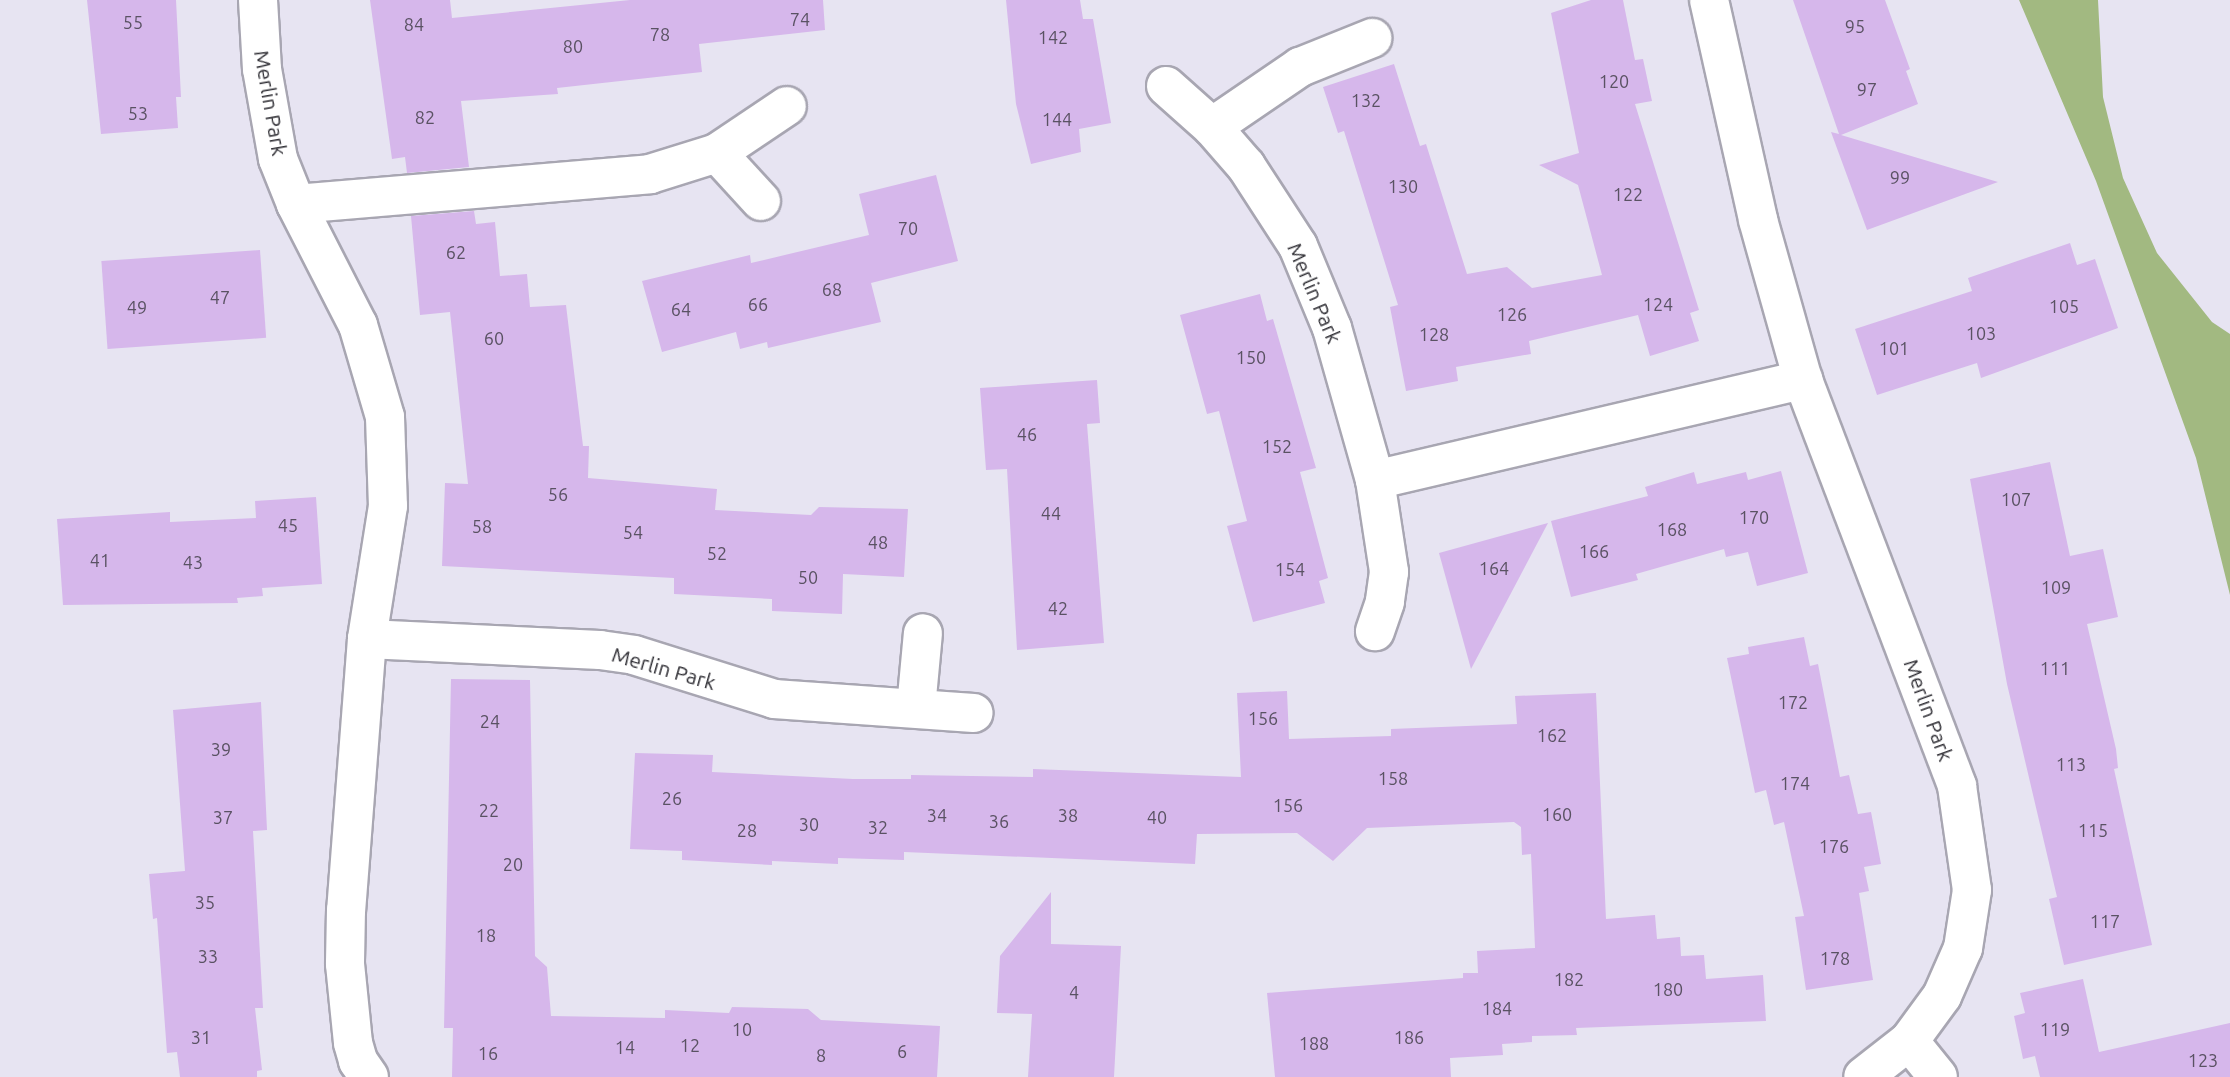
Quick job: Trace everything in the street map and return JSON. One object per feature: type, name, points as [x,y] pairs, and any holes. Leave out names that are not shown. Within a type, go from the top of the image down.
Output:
[{"type":"street","name":"Merlin Park","points":[[258,0],[268,112],[296,204],[358,325],[385,417],[388,506],[368,639],[348,855],[345,964],[354,1043],[358,1061],[369,1077]]},
{"type":"street","name":"Merlin Park","points":[[1709,0],[1758,220],[1803,380],[1868,544],[1959,799],[1972,890],[1970,921],[1942,996],[1909,1041],[1863,1077]]},
{"type":"street","points":[[1212,127],[1300,67],[1372,38]]},
{"type":"street","name":"Merlin Park","points":[[1166,86],[1212,127],[1245,166],[1298,246],[1332,328],[1375,480],[1389,572],[1385,602],[1375,631]]},
{"type":"street","points":[[296,204],[650,174],[717,153],[787,106]]},
{"type":"street","points":[[717,153],[761,201]]},
{"type":"street","points":[[1375,480],[1803,380]]},
{"type":"street","points":[[916,708],[923,633]]},
{"type":"street","name":"Merlin Park","points":[[368,639],[600,650],[634,655],[774,699],[974,713]]},
{"type":"street","points":[[1909,1041],[1938,1077]]},
{"type":"green space","points":[[2019,0],[2098,0],[2103,97],[2123,178],[2157,253],[2212,322],[2230,334],[2230,595],[2196,458],[2096,181]]},
{"type":"building","points":[[87,0],[176,0],[181,97],[176,97],[178,128],[101,134]]},
{"type":"building","points":[[370,0],[450,0],[452,18],[630,0],[823,0],[825,30],[699,44],[702,72],[557,88],[558,94],[461,101],[469,167],[407,173],[405,157],[392,159]]},
{"type":"building","points":[[1006,0],[1080,0],[1083,19],[1093,19],[1111,123],[1079,129],[1081,152],[1031,164],[1016,104]]},
{"type":"building","points":[[1591,0],[1623,0],[1635,60],[1643,59],[1652,101],[1635,104],[1699,310],[1690,313],[1699,341],[1650,356],[1638,315],[1529,341],[1531,354],[1456,367],[1458,381],[1406,391],[1390,307],[1398,305],[1344,131],[1338,133],[1323,87],[1394,64],[1420,146],[1426,144],[1467,274],[1507,267],[1532,288],[1602,275],[1578,185],[1539,165],[1579,153],[1551,13]]},
{"type":"building","points":[[1793,0],[1885,0],[1910,69],[1906,71],[1918,104],[1841,135],[1998,182],[1867,230],[1831,132],[1839,134]]},
{"type":"building","points":[[936,175],[958,261],[871,283],[881,322],[768,348],[767,342],[740,349],[736,332],[662,352],[642,281],[750,255],[751,263],[869,235],[859,194]]},
{"type":"building","points":[[474,211],[476,224],[495,222],[500,276],[527,274],[530,307],[566,305],[583,446],[589,446],[588,478],[717,489],[715,510],[811,515],[819,507],[908,509],[904,577],[843,574],[842,614],[772,611],[772,599],[674,594],[674,578],[442,566],[445,483],[468,484],[450,312],[420,315],[411,216]]},
{"type":"building","points":[[2070,243],[2077,265],[2095,259],[2118,328],[1981,378],[1977,363],[1877,395],[1855,329],[1972,291],[1968,278]]},
{"type":"building","points":[[260,250],[266,338],[108,349],[101,261]]},
{"type":"building","points":[[1260,294],[1267,321],[1273,319],[1316,468],[1300,472],[1328,578],[1319,581],[1325,603],[1253,622],[1227,526],[1247,521],[1219,411],[1207,414],[1180,315]]},
{"type":"building","points":[[1097,380],[1100,423],[1087,424],[1104,643],[1017,650],[1007,469],[986,470],[980,388]]},
{"type":"building","points":[[2050,462],[2070,556],[2103,549],[2118,617],[2087,624],[2116,749],[2118,768],[2114,769],[2152,945],[2064,965],[2049,899],[2057,897],[2007,684],[1970,479]]},
{"type":"building","points":[[1781,471],[1808,573],[1757,586],[1748,552],[1726,557],[1724,549],[1636,574],[1638,580],[1571,597],[1551,521],[1648,496],[1645,487],[1694,472],[1697,484],[1746,472],[1748,480]]},
{"type":"building","points":[[316,497],[322,584],[262,588],[263,596],[237,598],[238,603],[63,605],[57,519],[170,512],[170,522],[256,518],[255,501]]},
{"type":"building","points":[[1548,523],[1471,669],[1439,553]]},
{"type":"building","points":[[1804,637],[1810,666],[1818,664],[1840,777],[1849,775],[1858,814],[1871,812],[1881,864],[1864,867],[1869,891],[1859,893],[1873,980],[1806,990],[1795,917],[1804,916],[1784,822],[1774,825],[1766,790],[1755,793],[1727,658],[1749,654],[1748,647]]},
{"type":"building","points":[[451,679],[530,680],[535,956],[547,967],[551,1016],[665,1018],[665,1010],[729,1013],[732,1007],[808,1009],[821,1020],[940,1026],[937,1077],[452,1077],[453,1028],[444,1028]]},
{"type":"building","points":[[1287,691],[1289,739],[1391,736],[1391,729],[1517,724],[1515,696],[1596,693],[1606,919],[1655,915],[1657,939],[1680,937],[1681,956],[1704,955],[1706,979],[1763,975],[1766,1021],[1576,1028],[1577,1035],[1532,1036],[1532,1042],[1502,1044],[1503,1055],[1450,1058],[1451,1077],[1275,1077],[1267,993],[1463,978],[1463,973],[1478,973],[1477,951],[1535,948],[1531,854],[1522,855],[1521,827],[1514,822],[1367,828],[1333,861],[1297,833],[1197,834],[1195,864],[904,852],[904,860],[838,858],[838,864],[772,861],[772,865],[682,860],[682,851],[630,849],[635,753],[713,755],[712,772],[853,779],[911,779],[911,775],[1033,777],[1033,769],[1241,777],[1237,693]]},
{"type":"building","points":[[261,702],[267,830],[253,831],[263,1008],[255,1008],[262,1070],[257,1071],[257,1077],[180,1077],[177,1052],[167,1053],[157,918],[153,919],[149,874],[185,871],[173,710]]},
{"type":"building","points":[[1051,892],[1051,944],[1121,946],[1114,1077],[1028,1077],[1032,1014],[997,1013],[1000,956]]},
{"type":"building","points":[[2083,979],[2099,1052],[2230,1023],[2230,1077],[2040,1077],[2035,1056],[2023,1059],[2014,1016],[2025,1013],[2020,993]]}]
